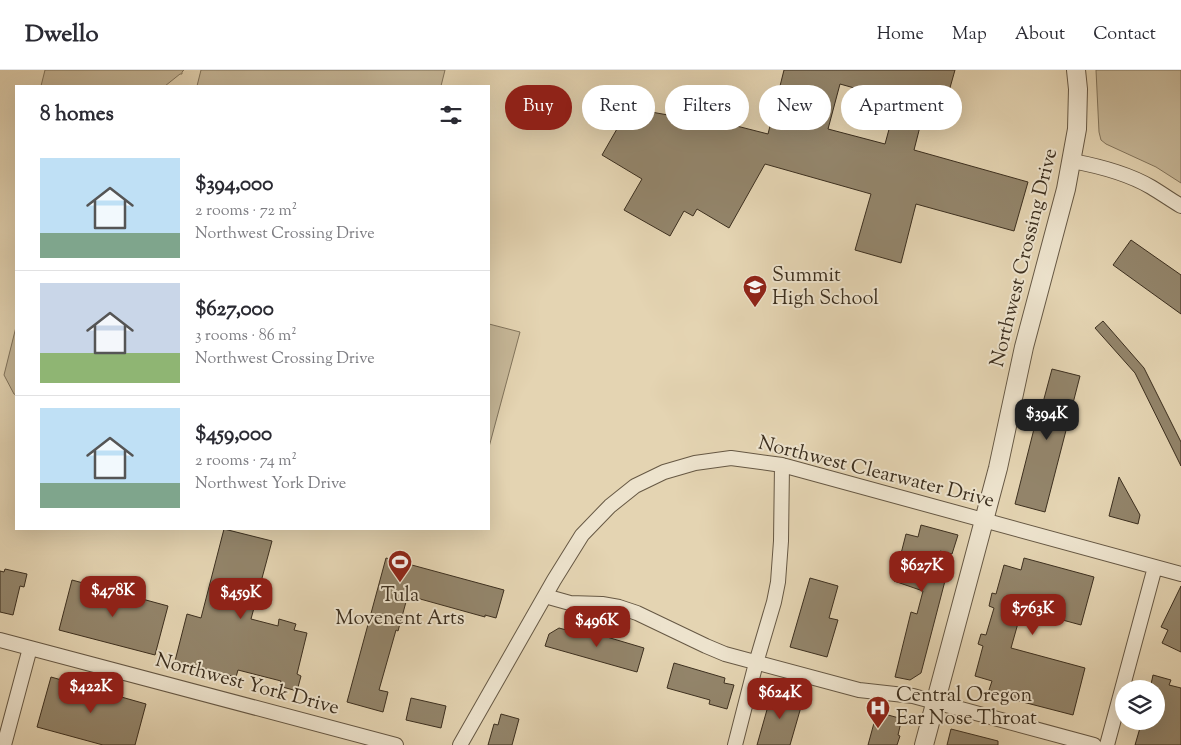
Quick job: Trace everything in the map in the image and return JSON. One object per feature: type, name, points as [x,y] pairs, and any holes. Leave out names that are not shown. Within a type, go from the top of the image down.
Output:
[{"type":"street","name":"Northwest Crossing Drive","points":[[924,745],[998,468],[1024,347],[1066,189],[1077,129],[1078,89],[1076,70]]},
{"type":"street","points":[[1072,160],[1126,176],[1150,186],[1181,206]]},
{"type":"street","name":"Northwest Clearwater Drive","points":[[460,745],[545,596],[582,536],[610,506],[635,486],[664,472],[695,463],[732,458],[782,465],[1181,574]]},
{"type":"street","points":[[735,745],[778,582],[781,541],[782,465]]},
{"type":"street","points":[[1107,745],[1155,567]]},
{"type":"street","points":[[545,596],[570,603],[619,606],[706,646],[756,663],[859,690],[913,696],[1094,745]]},
{"type":"street","name":"Northwest York Drive","points":[[0,640],[396,745]]},
{"type":"street","points":[[4,745],[30,648]]},
{"type":"shaded area","points":[[45,70],[184,70],[182,74],[166,85],[41,85]]},
{"type":"shaded area","points":[[201,70],[445,70],[441,85],[197,85]]},
{"type":"shaded area","points":[[1096,70],[1181,70],[1181,183],[1156,167],[1101,140]]},
{"type":"shaded area","points":[[490,324],[520,332],[490,443]]},
{"type":"shaded area","points":[[15,331],[15,394],[4,375]]},
{"type":"building","points":[[784,70],[955,70],[951,85],[840,84],[831,118],[831,85],[780,85]]},
{"type":"building","points":[[655,113],[665,114],[665,130],[749,129],[768,134],[769,130],[831,130],[885,144],[889,130],[919,130],[914,150],[1028,182],[1014,231],[916,204],[901,263],[855,250],[871,194],[765,164],[729,228],[697,209],[693,216],[684,211],[670,236],[624,210],[642,179],[602,155],[616,130],[655,130]]},
{"type":"building","points":[[1131,240],[1181,275],[1181,314],[1113,265]]},
{"type":"building","points":[[1103,321],[1144,368],[1181,442],[1181,466],[1135,373],[1095,328]]},
{"type":"building","points":[[1052,369],[1080,376],[1045,512],[1015,504],[1036,421],[1038,421]]},
{"type":"building","points":[[1119,477],[1140,515],[1138,524],[1109,516]]},
{"type":"building","points":[[921,525],[958,535],[952,554],[940,551],[934,574],[946,577],[921,673],[910,680],[895,677],[911,612],[917,614],[923,591],[894,581],[906,534],[918,537]]},
{"type":"building","points":[[224,530],[272,541],[251,619],[278,626],[279,619],[296,624],[294,630],[307,633],[297,674],[301,676],[297,691],[279,686],[281,681],[238,670],[236,677],[175,661],[187,614],[201,618]]},
{"type":"building","points":[[386,558],[504,590],[496,618],[485,615],[485,617],[413,597],[406,602],[379,690],[388,692],[383,712],[347,702]]},
{"type":"building","points":[[1024,558],[1094,577],[1081,625],[1022,609],[1011,648],[1085,668],[1073,715],[988,693],[992,681],[975,676],[983,646],[978,644],[981,634],[986,635],[994,608],[989,606],[992,593],[996,594],[1004,565],[1021,570]]},
{"type":"building","points":[[5,569],[27,574],[24,587],[20,586],[13,615],[0,612],[0,571],[4,572]]},
{"type":"building","points":[[810,578],[838,586],[829,618],[838,620],[827,657],[790,647]]},
{"type":"building","points":[[72,580],[168,606],[155,655],[59,630]]},
{"type":"building","points":[[1181,586],[1181,652],[1162,643],[1168,630],[1161,627]]},
{"type":"building","points":[[559,628],[589,636],[590,632],[644,648],[637,672],[545,646],[549,634]]},
{"type":"building","points":[[674,663],[725,678],[724,683],[734,685],[727,709],[709,704],[710,700],[667,688]]},
{"type":"building","points":[[1153,675],[1171,680],[1169,685],[1181,688],[1181,745],[1135,745],[1139,730],[1165,730],[1165,680],[1152,680]]},
{"type":"building","points":[[51,677],[146,704],[135,745],[103,745],[37,727]]},
{"type":"building","points":[[772,692],[803,700],[790,745],[757,745]]},
{"type":"building","points":[[411,698],[446,706],[441,728],[406,720]]},
{"type":"building","points":[[877,712],[899,718],[901,722],[898,735],[900,736],[897,745],[868,745]]},
{"type":"building","points":[[501,714],[519,719],[512,745],[488,745],[494,724],[498,725]]},
{"type":"building","points":[[951,729],[998,741],[998,745],[947,745]]},
{"type":"place","name":"Summit High School","points":[[755,308]]},
{"type":"place","name":"Tula Movenent Arts","points":[[400,583]]},
{"type":"place","name":"Central Oregon Ear Nose Throat","points":[[878,729]]}]
